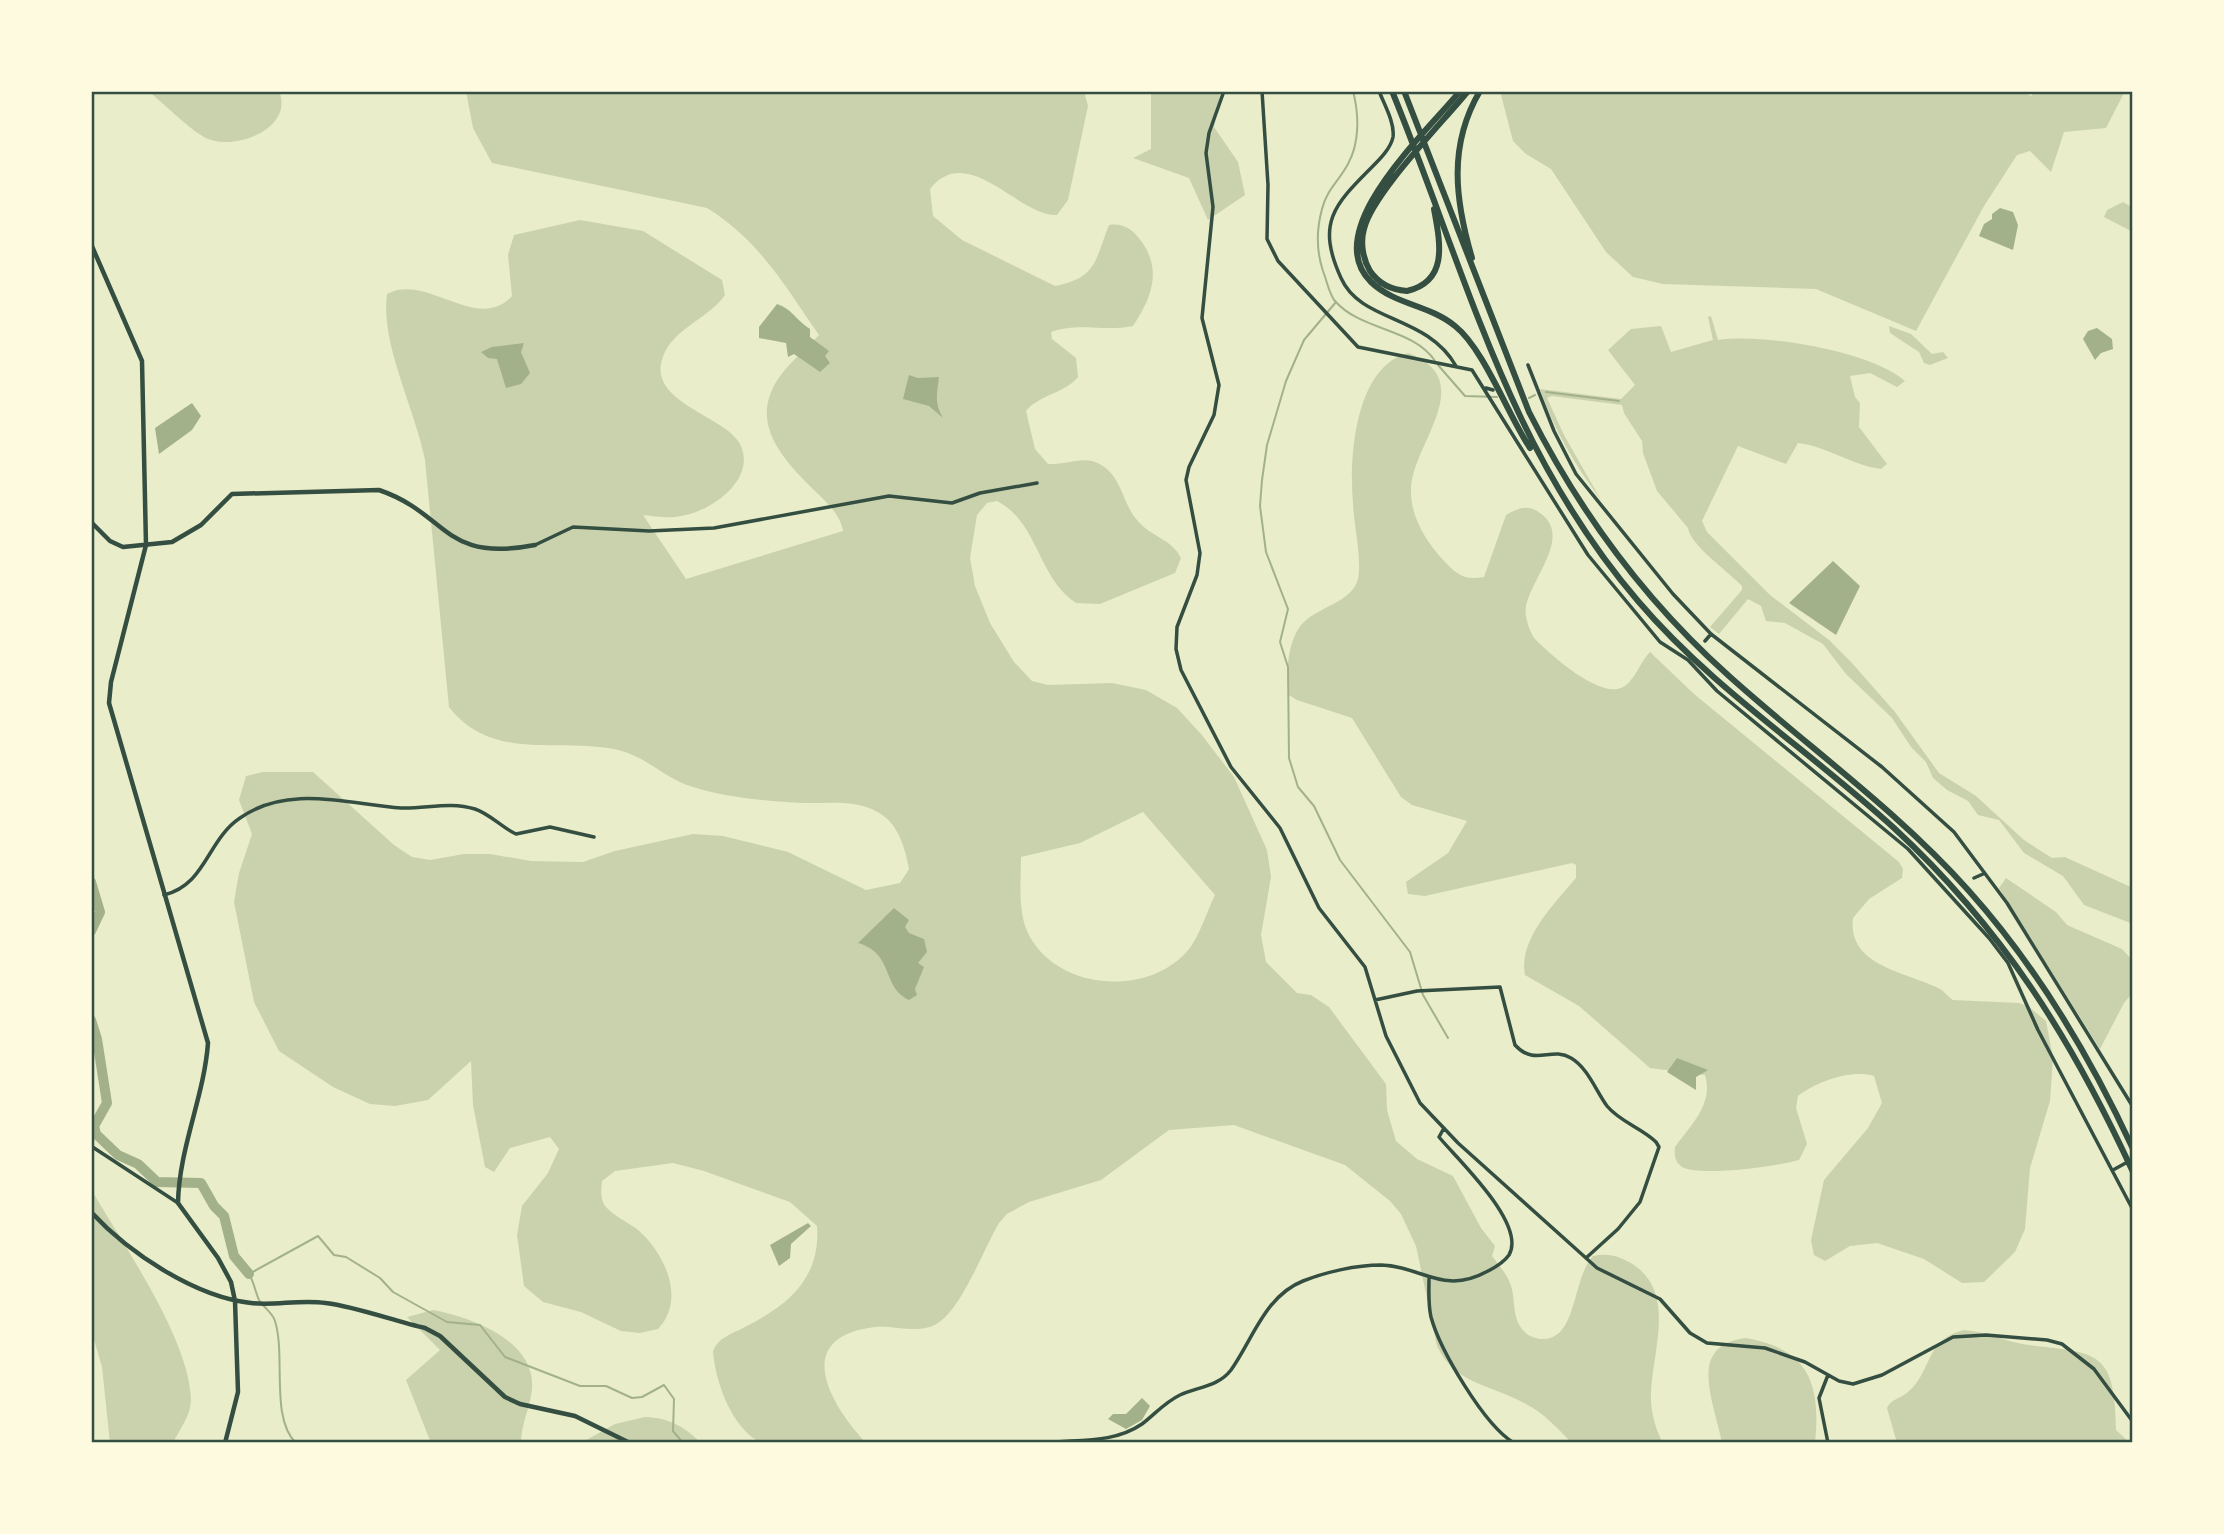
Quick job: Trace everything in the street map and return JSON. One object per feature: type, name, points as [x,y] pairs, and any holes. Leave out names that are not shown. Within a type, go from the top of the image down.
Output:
[{"type":"highway","points":[[1392,91],[1504,387],[1541,461],[1566,502]]},
{"type":"highway","points":[[1404,91],[1529,412],[1548,450],[1622,564],[1675,624],[1729,676],[1899,820],[1968,890],[2025,961],[2058,1009],[2089,1062],[2133,1149]]},
{"type":"highway","points":[[1441,120],[1460,91]]},
{"type":"highway","points":[[1468,91],[1363,213],[1357,232],[1360,264],[1368,279],[1400,302],[1440,316],[1457,327],[1476,353],[1517,430],[1613,571],[1665,632],[1893,827],[1989,926],[2056,1024],[2133,1172]]},
{"type":"highway","points":[[1480,91],[1461,131],[1457,181],[1467,240],[1486,306]]},
{"type":"highway","points":[[1399,169],[1371,210],[1362,237],[1368,268],[1377,279],[1391,288],[1417,288],[1431,279],[1436,270],[1440,246],[1431,194]]},
{"type":"street","points":[[1224,91],[1209,133],[1206,153],[1213,207],[1202,318],[1219,385],[1214,415],[1189,467],[1186,480],[1200,553],[1197,575],[1177,627],[1176,649],[1181,670],[1231,767],[1280,828],[1319,908],[1365,967],[1386,1036],[1420,1103],[1597,1268],[1660,1299],[1690,1332],[1707,1343],[1765,1348],[1805,1362],[1828,1375],[1853,1384],[1867,1382],[1953,1337],[1968,1334],[2047,1340],[2062,1344],[2094,1369],[2133,1423]]},
{"type":"street","points":[[1262,91],[1268,185],[1266,239],[1278,261],[1358,347],[1472,370],[1588,555],[1660,642],[1688,660],[1717,691],[1908,849],[1952,896],[2007,964],[2043,1041],[2114,1168],[2133,1210]]},
{"type":"street","points":[[1379,91],[1393,128],[1393,138],[1379,159],[1334,209],[1329,233],[1333,256],[1342,282],[1359,301],[1425,332],[1442,346],[1456,366]]},
{"type":"street","points":[[91,244],[120,304],[142,361],[146,545],[111,682],[109,704],[208,1043],[206,1068],[182,1170],[178,1203]]},
{"type":"street","points":[[91,260],[98,260]]},
{"type":"street","points":[[1528,365],[1535,391],[1576,474],[1658,578],[1712,634],[1918,798],[1954,832],[2007,903],[2133,1107]]},
{"type":"street","points":[[1487,391],[1493,390]]},
{"type":"street","points":[[91,523],[110,541],[123,547],[146,545],[187,536],[232,494],[367,490],[394,496],[458,542],[484,550],[535,545],[573,527],[649,531],[714,528],[888,496],[952,503],[980,493],[1037,483]]},
{"type":"street","points":[[1705,640],[1712,634]]},
{"type":"street","points":[[164,895],[187,886],[228,828],[239,818],[265,806],[296,799],[356,801],[400,808],[460,806],[486,814],[516,834],[550,827],[594,836]]},
{"type":"street","points":[[1974,878],[1983,874]]},
{"type":"street","points":[[1375,1000],[1417,991],[1500,987],[1515,1045],[1521,1051],[1536,1056],[1560,1054],[1574,1059],[1598,1088],[1609,1109],[1658,1144],[1640,1202],[1618,1229],[1586,1258]]},
{"type":"street","points":[[1044,1443],[1118,1435],[1141,1424],[1177,1396],[1217,1382],[1231,1369],[1274,1302],[1296,1284],[1343,1270],[1382,1265],[1429,1279],[1460,1280],[1485,1273],[1508,1257],[1513,1240],[1507,1224],[1485,1188],[1439,1137],[1444,1128]]},
{"type":"street","points":[[91,1146],[178,1203],[218,1258],[231,1282],[236,1301],[238,1392],[225,1443]]},
{"type":"street","points":[[2114,1168],[2133,1159]]},
{"type":"street","points":[[91,1212],[115,1237],[162,1269],[221,1297],[258,1303],[288,1300],[328,1303],[425,1328],[440,1336],[505,1397],[520,1404],[575,1416],[630,1443]]},
{"type":"street","points":[[1429,1279],[1430,1313],[1441,1342],[1488,1420],[1514,1443]]},
{"type":"street","points":[[1828,1375],[1819,1398],[1828,1443]]},
{"type":"shaded area","points":[[148,91],[279,91],[282,105],[270,126],[258,134],[230,142],[216,141],[204,137],[182,121]]},
{"type":"shaded area","points":[[466,91],[1084,91],[1088,106],[1068,200],[1057,215],[1026,205],[994,185],[961,173],[945,176],[930,189],[933,216],[962,240],[1055,286],[1069,283],[1087,272],[1097,258],[1109,225],[1118,225],[1132,231],[1146,248],[1153,270],[1152,282],[1146,304],[1133,326],[1072,328],[1051,332],[1052,339],[1076,358],[1078,377],[1026,411],[1035,449],[1048,464],[1087,460],[1102,465],[1115,479],[1137,520],[1172,546],[1181,558],[1175,573],[1100,604],[1076,603],[1053,579],[1022,523],[997,501],[987,503],[977,515],[970,558],[975,586],[990,623],[1014,662],[1032,681],[1048,685],[1112,683],[1146,690],[1177,708],[1234,777],[1267,850],[1271,877],[1261,935],[1266,962],[1297,993],[1311,995],[1329,1007],[1386,1084],[1387,1110],[1396,1141],[1417,1159],[1453,1176],[1481,1228],[1495,1246],[1492,1256],[1510,1283],[1516,1317],[1524,1331],[1540,1339],[1552,1337],[1561,1331],[1568,1320],[1586,1267],[1593,1256],[1620,1258],[1645,1274],[1654,1290],[1658,1307],[1659,1326],[1651,1402],[1663,1443],[1572,1443],[1533,1408],[1454,1369],[1437,1346],[1416,1246],[1401,1214],[1390,1201],[1345,1165],[1234,1125],[1169,1130],[1101,1180],[1029,1202],[1007,1214],[999,1223],[956,1305],[931,1327],[875,1327],[849,1333],[833,1344],[825,1358],[825,1374],[830,1391],[852,1427],[866,1443],[762,1443],[751,1437],[742,1427],[727,1403],[717,1376],[713,1351],[725,1337],[787,1300],[807,1276],[817,1245],[817,1226],[790,1202],[704,1171],[673,1163],[615,1171],[602,1181],[601,1194],[604,1204],[637,1229],[656,1250],[668,1276],[671,1290],[667,1317],[658,1329],[640,1333],[621,1331],[581,1312],[543,1302],[524,1286],[517,1235],[522,1206],[548,1173],[559,1149],[550,1137],[510,1148],[494,1172],[485,1167],[473,1105],[471,1061],[428,1100],[395,1106],[370,1104],[333,1087],[279,1051],[254,1002],[234,902],[239,873],[252,834],[239,800],[246,776],[263,772],[313,772],[394,845],[412,857],[430,860],[464,854],[490,854],[531,861],[583,862],[615,851],[693,834],[723,836],[788,852],[866,890],[900,883],[909,869],[895,828],[885,817],[866,807],[846,803],[762,800],[706,791],[684,784],[622,751],[599,747],[530,745],[486,736],[467,725],[449,707],[425,460],[393,355],[386,313],[387,294],[402,289],[418,290],[468,306],[484,309],[498,306],[512,296],[508,255],[514,235],[580,220],[643,231],[722,280],[725,295],[671,342],[661,364],[662,378],[668,390],[732,434],[740,444],[744,457],[738,480],[720,499],[709,506],[675,517],[643,515],[686,579],[843,531],[833,510],[784,457],[770,430],[768,400],[775,384],[819,335],[756,249],[742,234],[707,208],[492,163],[473,128]],"holes":[[[1143,812],[1215,895],[1193,943],[1172,964],[1152,975],[1129,981],[1083,977],[1062,968],[1044,955],[1030,937],[1021,908],[1021,857],[1080,843]]]},
{"type":"shaded area","points":[[1151,91],[1221,91],[1214,127],[1238,162],[1245,195],[1208,220],[1189,178],[1133,158],[1151,149]]},
{"type":"shaded area","points":[[1500,91],[2023,91],[2031,96],[2035,91],[2124,93],[2106,128],[2064,132],[2051,172],[2030,151],[2017,155],[1984,206],[1916,331],[1816,289],[1663,284],[1633,277],[1606,252],[1551,169],[1526,154],[1513,141]]},
{"type":"shaded area","points":[[2123,202],[2133,208],[2133,232],[2104,217],[2107,210]]},
{"type":"shaded area","points":[[2000,208],[2013,212],[2018,225],[2013,250],[1979,236],[1984,224],[1992,219],[1992,214]]},
{"type":"shaded area","points":[[777,304],[786,308],[810,329],[810,337],[829,351],[825,356],[830,363],[820,372],[794,354],[788,357],[786,343],[759,338],[759,327]]},
{"type":"shaded area","points":[[1711,316],[1718,340],[1761,339],[1816,347],[1868,361],[1905,381],[1897,387],[1870,373],[1850,376],[1855,397],[1860,403],[1859,427],[1887,464],[1881,469],[1798,443],[1786,464],[1738,446],[1702,521],[1707,532],[1770,595],[1829,640],[1852,663],[1895,712],[1939,773],[1976,796],[2024,840],[2052,858],[2065,857],[2133,888],[2133,924],[2084,905],[2063,876],[2024,853],[1999,820],[1978,815],[1968,801],[1947,790],[1933,778],[1926,762],[1911,747],[1892,718],[1846,674],[1823,644],[1785,623],[1766,621],[1761,606],[1748,599],[1719,634],[1710,627],[1742,590],[1742,586],[1695,542],[1688,528],[1657,491],[1643,453],[1642,441],[1624,413],[1622,405],[1552,396],[1547,398],[1564,435],[1601,500],[1591,487],[1559,433],[1540,389],[1621,399],[1635,385],[1608,350],[1631,329],[1661,326],[1671,352],[1713,340],[1708,317]]},
{"type":"shaded area","points":[[1889,326],[1911,334],[1932,354],[1943,352],[1948,358],[1930,365],[1924,363],[1919,352],[1890,333]]},
{"type":"shaded area","points":[[2097,328],[2112,339],[2113,349],[2101,353],[2095,360],[2083,339],[2088,331]]},
{"type":"shaded area","points":[[524,343],[521,352],[530,373],[521,384],[506,388],[497,359],[488,358],[481,352],[492,347]]},
{"type":"shaded area","points":[[1408,353],[1429,365],[1439,379],[1441,396],[1437,414],[1414,470],[1411,498],[1420,527],[1443,560],[1461,575],[1471,578],[1484,577],[1506,515],[1523,508],[1540,513],[1550,524],[1553,536],[1545,564],[1526,605],[1527,622],[1536,640],[1588,681],[1611,689],[1621,688],[1630,682],[1650,652],[1694,694],[1899,862],[1903,869],[1902,878],[1869,899],[1853,918],[1854,934],[1869,958],[1940,989],[1953,1000],[2019,1003],[2029,1007],[2046,1021],[2053,1058],[2050,1101],[2030,1168],[2025,1229],[2015,1252],[1984,1282],[1962,1283],[1924,1259],[1877,1243],[1850,1246],[1825,1261],[1814,1255],[1811,1240],[1824,1180],[1868,1128],[1882,1103],[1874,1076],[1855,1074],[1834,1078],[1798,1096],[1796,1108],[1807,1144],[1799,1160],[1721,1171],[1691,1170],[1680,1165],[1675,1158],[1675,1147],[1703,1105],[1707,1086],[1705,1075],[1650,1068],[1579,1006],[1525,975],[1524,962],[1532,936],[1548,911],[1576,878],[1576,865],[1572,863],[1425,896],[1408,894],[1406,882],[1448,853],[1467,821],[1412,805],[1401,797],[1352,718],[1289,695],[1287,677],[1291,647],[1303,623],[1345,597],[1357,582],[1359,563],[1352,462],[1359,416],[1366,394],[1376,376],[1390,362]]},
{"type":"shaded area","points":[[909,375],[918,378],[939,377],[937,403],[943,418],[929,406],[903,399]]},
{"type":"shaded area","points":[[192,403],[201,416],[192,430],[159,454],[155,428]]},
{"type":"shaded area","points":[[1833,561],[1860,586],[1836,635],[1789,603]]},
{"type":"shaded area","points":[[2006,878],[2056,912],[2067,925],[2122,949],[2133,961],[2133,992],[2124,1003],[2100,1049],[1999,888]]},
{"type":"shaded area","points":[[894,908],[909,920],[905,927],[909,933],[924,939],[927,952],[918,963],[924,967],[915,989],[917,995],[909,1000],[894,987],[878,955],[858,943]]},
{"type":"shaded area","points":[[1677,1058],[1708,1070],[1696,1077],[1696,1090],[1667,1072]]},
{"type":"shaded area","points":[[91,1189],[152,1291],[179,1348],[187,1375],[191,1405],[173,1443],[110,1443],[102,1367],[91,1329]]},
{"type":"shaded area","points":[[808,1223],[811,1226],[791,1244],[790,1258],[779,1266],[770,1245]]},
{"type":"shaded area","points":[[433,1310],[482,1325],[512,1344],[523,1357],[530,1372],[532,1389],[521,1443],[431,1443],[406,1380],[440,1350],[407,1317]]},
{"type":"shaded area","points":[[1964,1330],[2020,1344],[2071,1350],[2098,1360],[2112,1384],[2116,1430],[2130,1443],[1897,1443],[1887,1408],[1916,1384],[1935,1348],[1951,1335]]},
{"type":"shaded area","points":[[1746,1338],[1784,1351],[1797,1360],[1806,1372],[1816,1403],[1815,1443],[1722,1443],[1710,1393],[1710,1363],[1716,1351],[1727,1343]]},
{"type":"shaded area","points":[[1142,1398],[1150,1406],[1142,1420],[1126,1429],[1108,1419],[1113,1414],[1126,1414]]},
{"type":"shaded area","points":[[645,1417],[676,1424],[701,1443],[581,1443],[615,1424]]},
{"type":"waterway","points":[[1353,91],[1357,118],[1355,147],[1348,164],[1327,196],[1319,225],[1318,248],[1323,271],[1333,298],[1346,311],[1414,342],[1435,361]]},
{"type":"waterway","points":[[1336,302],[1304,340],[1286,381],[1267,445],[1262,480],[1260,506],[1266,552],[1288,609],[1280,642],[1288,667],[1289,758],[1298,787],[1314,806],[1340,860],[1410,952],[1423,995],[1448,1038]]},
{"type":"waterway","points":[[1438,365],[1465,396],[1497,397]]},
{"type":"waterway","points":[[1546,392],[1619,401]]},
{"type":"waterway","points":[[1529,398],[1535,395]]},
{"type":"waterway","points":[[91,882],[100,912],[91,931]]},
{"type":"waterway","points":[[91,1020],[97,1039],[107,1103],[94,1126],[96,1134],[118,1155],[138,1164],[157,1182],[201,1183],[214,1206],[224,1216],[234,1256],[249,1274]]},
{"type":"waterway","points":[[296,1443],[283,1418],[275,1321],[259,1300],[249,1274],[318,1236],[334,1255],[346,1257],[380,1278],[393,1292],[447,1322],[480,1325],[505,1357],[580,1386],[606,1386],[632,1398],[642,1397],[664,1385],[674,1399],[673,1431],[683,1443]]}]
